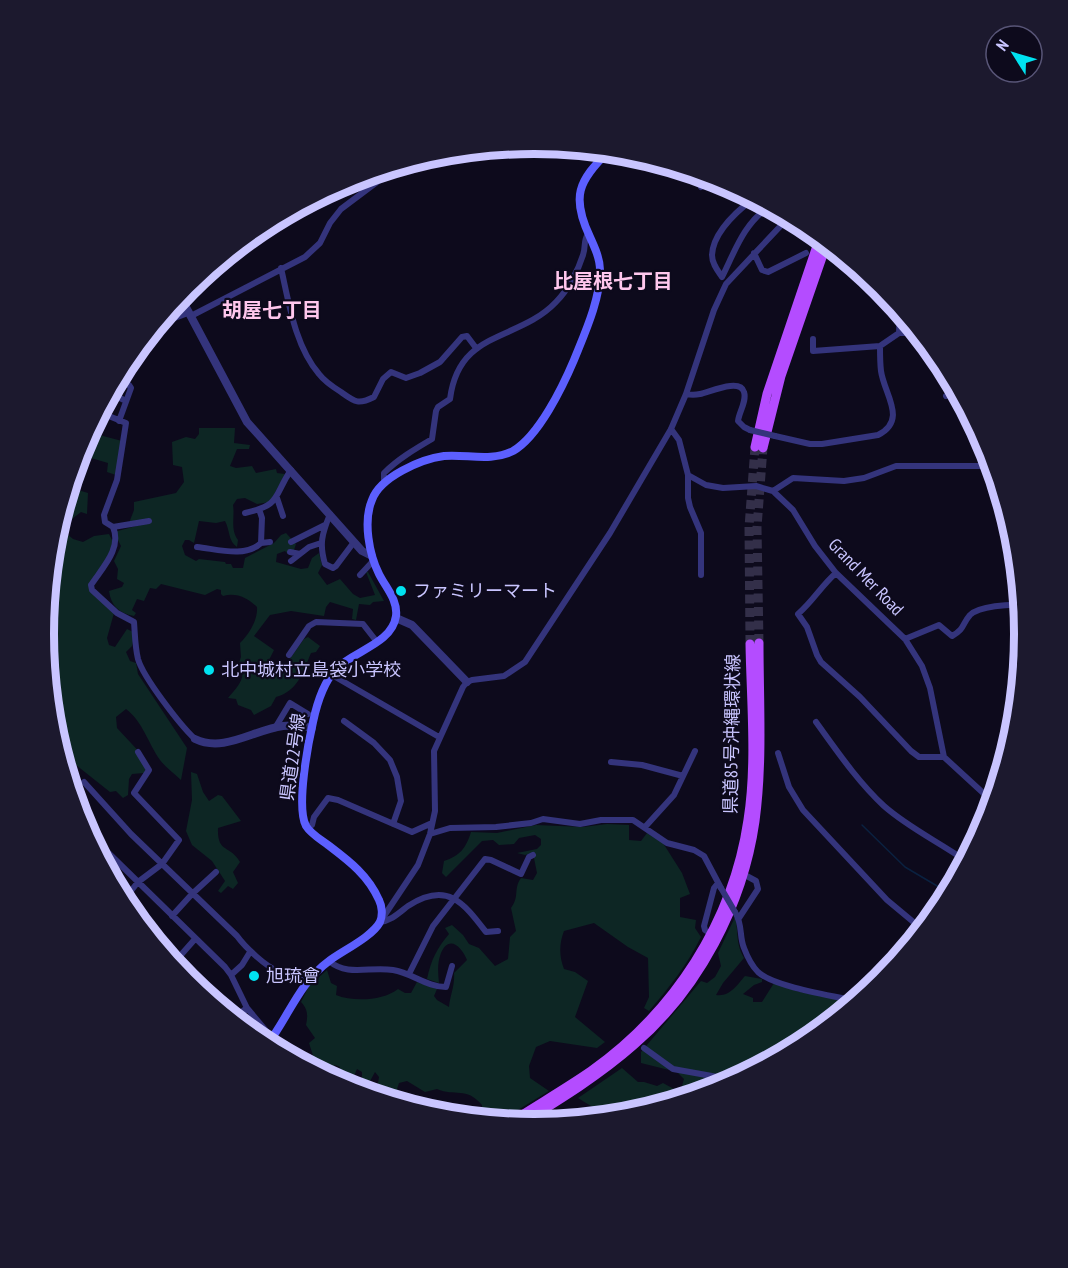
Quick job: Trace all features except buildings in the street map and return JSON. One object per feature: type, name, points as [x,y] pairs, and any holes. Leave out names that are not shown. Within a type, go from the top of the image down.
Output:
[{"type":"main road","points":[[396,618],[396,606],[373,558],[369,531],[369,508],[374,494],[384,482],[419,464],[443,456],[491,457],[501,455],[518,447],[532,433],[568,373],[594,304],[600,278],[600,266],[578,205],[580,188],[590,171],[602,159]]},
{"type":"main road","points":[[817,246],[767,394],[759,448],[823,251]]},
{"type":"main road","name":"県道22号線","points":[[380,922],[381,907],[368,880],[357,868],[307,827],[302,804],[312,728],[321,695],[332,675],[342,664],[377,642],[391,629],[396,618]]},
{"type":"main road","name":"県道85号沖縄環状線","points":[[536,1114],[616,1061],[652,1029],[681,996],[699,970],[728,916],[742,868],[748,820],[755,743],[754,643]]},
{"type":"main road","name":"県道85号沖縄環状線","points":[[524,1114],[591,1071],[630,1040],[675,991],[704,947],[742,868]]},
{"type":"main road","points":[[273,1037],[306,982],[329,961],[380,922]]},
{"type":"street","points":[[171,321],[190,315],[305,257],[320,243],[330,223],[341,209],[382,178]]},
{"type":"street","points":[[726,284],[714,264],[712,255],[715,244],[735,214],[747,204]]},
{"type":"street","points":[[722,277],[741,235],[761,212]]},
{"type":"street","points":[[467,682],[504,676],[525,662],[609,533],[672,429],[714,310],[726,284],[783,224]]},
{"type":"street","points":[[384,482],[384,473],[389,468],[432,439],[436,411],[450,399],[455,375],[476,348],[492,338],[528,323],[555,303],[575,274],[584,253],[584,240],[588,234]]},
{"type":"street","points":[[754,254],[762,270],[768,272],[806,253]]},
{"type":"street","points":[[281,268],[297,332],[308,359],[326,381],[356,402],[363,402],[374,397],[383,379],[391,372],[406,378],[432,367],[440,362],[462,337],[468,336],[476,348]]},
{"type":"street","points":[[185,305],[247,422],[365,554],[373,558],[360,575]]},
{"type":"street","points":[[898,333],[899,323]]},
{"type":"street","points":[[813,339],[813,351],[880,346],[898,333],[908,333]]},
{"type":"street","points":[[686,394],[697,395],[734,385],[741,387],[744,398],[738,420],[744,427],[810,444],[878,435],[885,432],[893,419],[893,411],[881,372],[880,346]]},
{"type":"street","points":[[119,421],[131,388],[126,382]]},
{"type":"street","points":[[946,396],[950,394]]},
{"type":"street","points":[[118,397],[126,401]]},
{"type":"street","points":[[107,416],[126,423],[117,480],[104,515],[105,522],[113,527],[117,536],[114,549],[91,585],[92,590],[117,613],[134,622],[139,660],[149,679],[182,725],[195,739],[209,744],[222,744],[275,728],[294,726],[312,728]]},
{"type":"street","points":[[672,429],[679,440],[688,475],[690,507],[701,533],[701,575]]},
{"type":"street","points":[[688,475],[706,485],[723,488],[756,486],[773,491],[793,478],[844,481],[864,478],[896,466],[983,466]]},
{"type":"street","points":[[283,516],[277,498],[291,470]]},
{"type":"street","name":"Grand Mer Road","points":[[773,491],[793,510],[815,546],[836,573],[905,639],[922,666],[930,688],[944,757]]},
{"type":"street","points":[[245,513],[259,509],[277,498]]},
{"type":"street","points":[[259,509],[262,518],[261,543]]},
{"type":"street","points":[[330,514],[321,543],[325,564],[333,568],[354,542]]},
{"type":"street","points":[[113,527],[149,520]]},
{"type":"street","points":[[291,542],[326,525]]},
{"type":"street","points":[[197,548],[244,551],[255,548],[261,543],[270,542]]},
{"type":"street","points":[[291,561],[309,547],[321,543]]},
{"type":"street","points":[[290,552],[300,554]]},
{"type":"street","points":[[836,573],[826,581],[811,603],[798,614],[807,627],[817,655],[911,751],[919,757],[944,757],[986,796]]},
{"type":"street","points":[[905,639],[939,625],[952,636],[958,632],[970,614],[979,610],[1013,604]]},
{"type":"street","points":[[396,618],[412,625],[467,682]]},
{"type":"street","points":[[289,655],[309,626],[316,622],[363,624],[377,642]]},
{"type":"street","points":[[332,675],[439,737]]},
{"type":"street","points":[[380,922],[418,865],[430,834],[435,794],[433,756],[439,737],[467,682]]},
{"type":"street","points":[[275,728],[290,703],[308,714]]},
{"type":"street","points":[[344,721],[374,743],[390,760],[397,777],[401,801],[393,824]]},
{"type":"street","points":[[816,723],[844,760],[885,807],[959,856]]},
{"type":"street","points":[[130,893],[138,882],[162,864],[179,840],[134,793],[149,770],[138,752]]},
{"type":"street","points":[[645,827],[674,795],[695,752]]},
{"type":"street","points":[[778,753],[789,788],[803,810],[887,900],[916,925]]},
{"type":"street","points":[[611,762],[650,767],[683,776]]},
{"type":"street","points":[[84,782],[131,834],[237,936],[250,952],[276,971],[290,973],[306,982]]},
{"type":"street","points":[[307,827],[312,825],[325,800],[332,798],[412,832],[432,823]]},
{"type":"street","points":[[430,834],[450,828],[496,827],[531,823],[543,819],[580,824],[618,819],[633,820],[667,843],[694,850],[704,856],[737,915],[743,946],[760,974],[794,988],[846,998]]},
{"type":"street","points":[[107,851],[231,975],[247,1008],[262,1028]]},
{"type":"street","points":[[409,974],[429,932],[484,860],[492,860],[521,874],[529,857],[533,855]]},
{"type":"street","points":[[737,915],[758,889],[756,881],[742,868]]},
{"type":"street","points":[[172,916],[216,872]]},
{"type":"street","points":[[711,934],[705,930],[704,926],[714,888],[719,886]]},
{"type":"street","points":[[380,922],[389,920],[414,903],[438,894],[455,897],[465,905],[486,932],[498,931]]},
{"type":"street","points":[[179,957],[195,939]]},
{"type":"street","points":[[231,975],[242,965],[250,952]]},
{"type":"street","points":[[329,961],[347,970],[392,970],[409,974],[435,986],[446,987],[452,966]]},
{"type":"street","points":[[240,1013],[247,1008]]},
{"type":"street","points":[[252,1022],[256,1020]]},
{"type":"street","points":[[644,1048],[673,1069],[718,1077]]},
{"type":"green space","points":[[199,428],[235,428],[234,443],[250,445],[249,449],[237,449],[230,466],[236,468],[252,466],[256,473],[276,469],[277,473],[285,474],[270,502],[257,504],[245,498],[237,499],[233,505],[233,527],[238,540],[237,547],[231,539],[225,521],[216,523],[199,521],[194,543],[185,540],[182,546],[185,555],[196,561],[199,559],[225,562],[231,564],[233,568],[243,568],[245,558],[274,543],[286,533],[296,544],[294,550],[288,554],[285,551],[277,554],[276,562],[301,569],[308,568],[312,558],[319,553],[322,565],[318,573],[327,585],[340,579],[353,594],[360,598],[375,595],[366,572],[368,572],[384,601],[373,602],[370,605],[359,604],[356,620],[352,619],[353,609],[330,602],[324,616],[291,611],[270,615],[254,636],[274,650],[269,660],[272,666],[279,670],[284,667],[304,639],[308,637],[320,646],[316,652],[311,653],[295,685],[276,697],[271,706],[254,715],[251,710],[238,705],[236,699],[228,698],[242,677],[242,668],[239,663],[240,643],[250,631],[257,607],[237,595],[223,596],[221,590],[217,589],[205,595],[161,584],[156,589],[150,588],[144,601],[137,599],[132,610],[136,613],[134,616],[117,608],[109,591],[122,587],[124,583],[117,579],[118,569],[114,561],[121,546],[114,532],[151,522],[129,523],[134,510],[134,502],[176,493],[184,482],[182,467],[173,465],[172,442],[186,437],[195,439],[199,434]]},
{"type":"green space","points":[[98,435],[122,441],[116,475],[107,472],[108,463],[91,458],[92,449]]},
{"type":"green space","points":[[76,489],[88,493],[87,514],[81,512],[68,522],[65,532],[73,539],[83,542],[94,536],[109,534],[116,548],[89,590],[114,613],[107,638],[109,645],[115,647],[127,629],[135,633],[132,646],[126,652],[130,661],[136,663],[138,674],[187,748],[181,780],[160,760],[141,726],[126,709],[116,717],[117,728],[144,757],[148,766],[144,773],[132,774],[129,779],[128,795],[123,798],[116,791],[110,792],[76,765],[74,758],[69,755],[58,697],[54,634],[58,571],[63,540],[70,510]]},
{"type":"green space","points":[[191,772],[197,774],[203,792],[209,801],[218,795],[222,796],[241,821],[218,828],[220,842],[240,862],[233,872],[238,883],[233,889],[228,886],[221,893],[218,891],[225,881],[212,861],[192,845],[186,831],[192,800]]},
{"type":"green space","points":[[607,824],[629,825],[629,840],[641,841],[647,833],[663,843],[682,873],[690,894],[680,898],[680,917],[696,920],[695,928],[701,937],[677,976],[649,1011],[644,1008],[649,997],[648,958],[594,923],[564,931],[560,955],[564,969],[575,972],[588,981],[575,1017],[605,1042],[597,1048],[550,1041],[536,1047],[529,1066],[530,1078],[549,1091],[513,1113],[482,1111],[482,1105],[471,1096],[437,1089],[425,1092],[407,1081],[399,1083],[397,1089],[406,1097],[377,1088],[379,1077],[375,1072],[369,1083],[362,1080],[362,1072],[357,1069],[354,1076],[346,1072],[344,1074],[339,1072],[340,1067],[335,1065],[332,1069],[315,1060],[309,1043],[315,1038],[306,1025],[307,1013],[301,1002],[309,986],[327,970],[331,983],[337,986],[336,995],[359,999],[384,996],[398,989],[411,993],[417,982],[437,989],[434,996],[449,1007],[454,973],[467,960],[459,947],[451,943],[444,947],[438,964],[439,983],[427,979],[435,955],[449,934],[445,928],[452,925],[469,944],[479,948],[495,966],[508,959],[510,937],[516,931],[511,908],[517,886],[521,878],[533,880],[537,873],[533,853],[525,855],[517,853],[537,849],[541,845],[541,839],[535,835],[519,838],[514,844],[499,845],[493,840],[482,841],[446,877],[442,873],[444,861],[462,851],[471,832],[497,833],[536,825],[583,827]]},
{"type":"green space","points":[[735,917],[738,942],[744,958],[716,995],[729,992],[745,976],[762,979],[762,982],[743,994],[753,998],[753,1002],[762,1002],[774,983],[796,991],[843,1001],[801,1033],[774,1050],[688,1089],[628,1105],[599,1110],[578,1098],[622,1068],[638,1082],[657,1086],[663,1083],[674,1089],[681,1089],[684,1079],[677,1072],[641,1063],[641,1052],[701,981],[707,983],[715,977],[721,966],[718,953]]},
{"type":"waterway","points":[[862,825],[905,867],[941,888]]},
{"type":"tunnel","points":[[750,644],[749,527],[755,447]]},
{"type":"tunnel","points":[[759,643],[757,527],[763,448]]},
{"type":"place","name":"ファミリーマート","points":[[401,591]]},
{"type":"place","name":"北中城村立島袋小学校","points":[[209,670]]},
{"type":"place","name":"旭琉會","points":[[254,976]]},
{"type":"district","name":"比屋根七丁目","points":[[613,281]]},
{"type":"district","name":"胡屋七丁目","points":[[272,310]]}]
